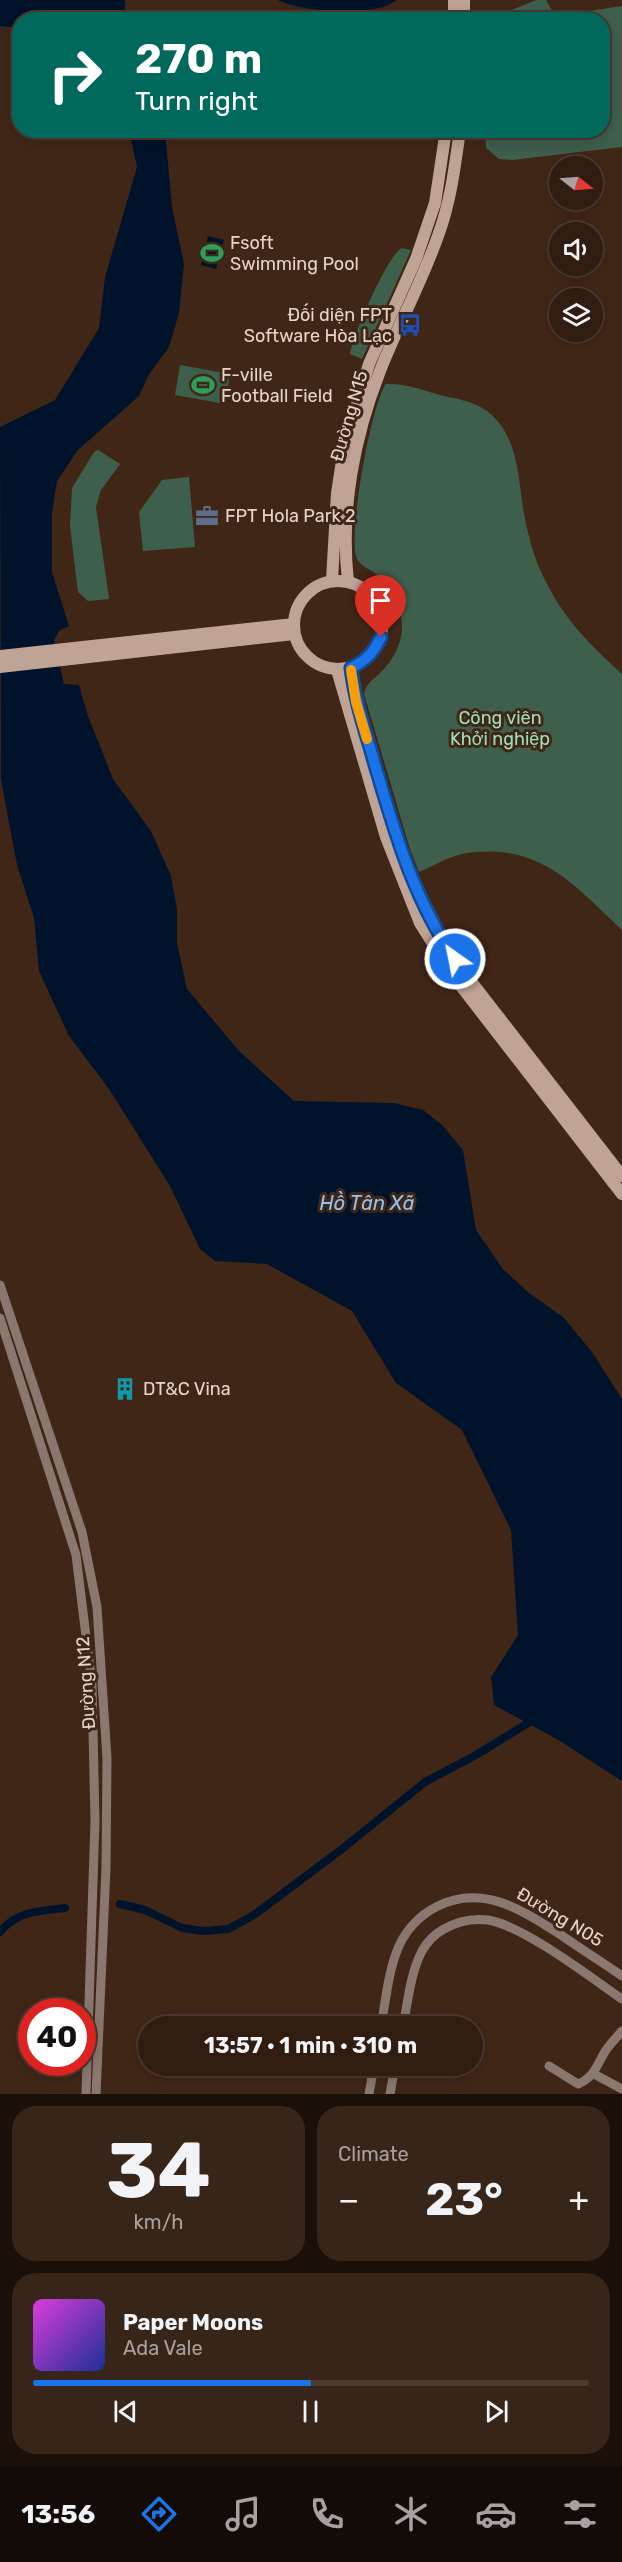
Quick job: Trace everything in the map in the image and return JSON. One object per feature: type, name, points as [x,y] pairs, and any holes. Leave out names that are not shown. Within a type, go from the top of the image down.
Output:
[{"type":"street","name":"Đường N15","points":[[332,580],[337,493],[346,436],[369,364],[416,259],[435,203],[445,138]]},
{"type":"street","name":"Đường N15","points":[[348,581],[346,561],[348,499],[361,425],[380,371],[439,234],[451,192],[459,138]]},
{"type":"street","points":[[332,580],[348,581],[370,594],[379,606],[383,621],[381,637],[375,651],[364,662],[351,668],[337,670],[323,668],[311,661],[301,650],[294,629],[296,610],[303,597],[314,588],[332,580]]},
{"type":"street","points":[[0,668],[63,655],[294,629]]},
{"type":"street","points":[[0,656],[63,655]]},
{"type":"street","points":[[351,668],[356,702],[406,866],[426,912],[488,1011],[622,1194]]},
{"type":"street","points":[[337,670],[386,837],[420,923],[454,977],[488,1011]]},
{"type":"street","points":[[535,1073],[622,1176]]},
{"type":"street","name":"Đường N12","points":[[0,1285],[82,1532],[97,1607],[107,1769],[106,1868],[96,2094]]},
{"type":"street","name":"Đường N12","points":[[0,1318],[2,1335],[76,1555],[92,1685],[95,1821],[86,2094]]},
{"type":"street","points":[[2,1335],[16,1333]]},
{"type":"street","name":"Đường N05","points":[[383,2016],[393,1963],[403,1938],[421,1917],[433,1908],[463,1898],[491,1899],[522,1909],[622,1976]]},
{"type":"street","points":[[405,2016],[415,1968],[425,1945],[437,1933],[475,1919],[491,1920],[514,1929],[556,1954],[622,1999]]},
{"type":"street","points":[[549,2066],[578,2084],[594,2074],[605,2051],[622,2031]]},
{"type":"street","points":[[594,2074],[622,2089]]},
{"type":"street","points":[[369,2094],[372,2076]]},
{"type":"street","points":[[390,2094],[393,2076]]},
{"type":"green space","points":[[536,0],[546,0],[553,12],[507,12]]},
{"type":"green space","points":[[622,6],[622,147],[512,160],[499,159],[486,148],[485,138],[610,138],[610,12],[582,12]]},
{"type":"green space","points":[[402,248],[411,250],[362,359],[350,354],[363,315],[380,280],[388,265]]},
{"type":"green space","name":"F-ville Football Field","points":[[180,365],[230,374],[225,404],[175,395]]},
{"type":"green space","name":"Công viên Khởi nghiệp","points":[[386,384],[408,386],[472,403],[487,411],[498,422],[507,434],[512,448],[526,524],[543,576],[559,605],[577,629],[622,674],[622,930],[570,882],[533,860],[512,854],[489,852],[462,854],[419,872],[410,849],[364,694],[369,683],[394,656],[402,629],[395,598],[387,584],[357,559],[355,546],[355,526],[362,471],[374,417]]},
{"type":"green space","points":[[98,450],[120,464],[101,490],[96,507],[109,599],[88,601],[78,592],[70,526],[72,488],[94,452]]},
{"type":"green space","points":[[189,477],[195,547],[143,551],[139,512],[162,480]]},
{"type":"water","points":[[0,0],[125,0],[124,12],[12,12],[12,27],[0,26]]},
{"type":"water","points":[[278,0],[396,0],[386,6],[372,9],[338,11],[303,8]]},
{"type":"water","name":"Hồ Tân Xã","points":[[131,138],[166,138],[172,207],[184,264],[179,313],[169,347],[148,376],[139,396],[78,450],[57,481],[52,513],[52,572],[69,626],[60,630],[54,640],[64,684],[79,685],[88,716],[113,779],[151,831],[171,876],[177,909],[177,943],[187,989],[239,1051],[294,1101],[394,1103],[423,1110],[442,1125],[463,1150],[476,1230],[502,1268],[530,1294],[563,1317],[592,1352],[622,1399],[622,1781],[555,1738],[494,1705],[491,1677],[518,1635],[511,1530],[462,1430],[396,1383],[352,1311],[267,1264],[215,1261],[200,1249],[170,1186],[109,1089],[69,1036],[39,971],[34,918],[17,865],[1,780],[0,427],[55,400],[99,328],[105,277],[137,167]]},
{"type":"water","name":"Fsoft Swimming Pool","points":[[208,236],[224,240],[216,269],[201,265]]},
{"type":"waterway","points":[[120,1904],[145,1910],[182,1928],[203,1931],[228,1929],[254,1915],[342,1849],[425,1782],[476,1755],[528,1723]]},
{"type":"waterway","points":[[0,1932],[14,1920],[29,1913],[65,1908]]},
{"type":"slow traffic","points":[[351,670],[356,702],[367,739]]},
{"type":"place","name":"Fsoft Swimming Pool","points":[[212,253]]},
{"type":"place","name":"Đối diện FPT Software Hòa Lạc","points":[[410,325]]},
{"type":"place","name":"F-ville Football Field","points":[[203,385]]},
{"type":"place","name":"FPT Hola Park 2","points":[[207,516]]},
{"type":"place","name":"DT&C Vina","points":[[125,1389]]},
{"type":"route","points":[[381,637],[375,651],[364,662],[351,668],[356,702],[406,866],[426,912],[455,959]]}]
